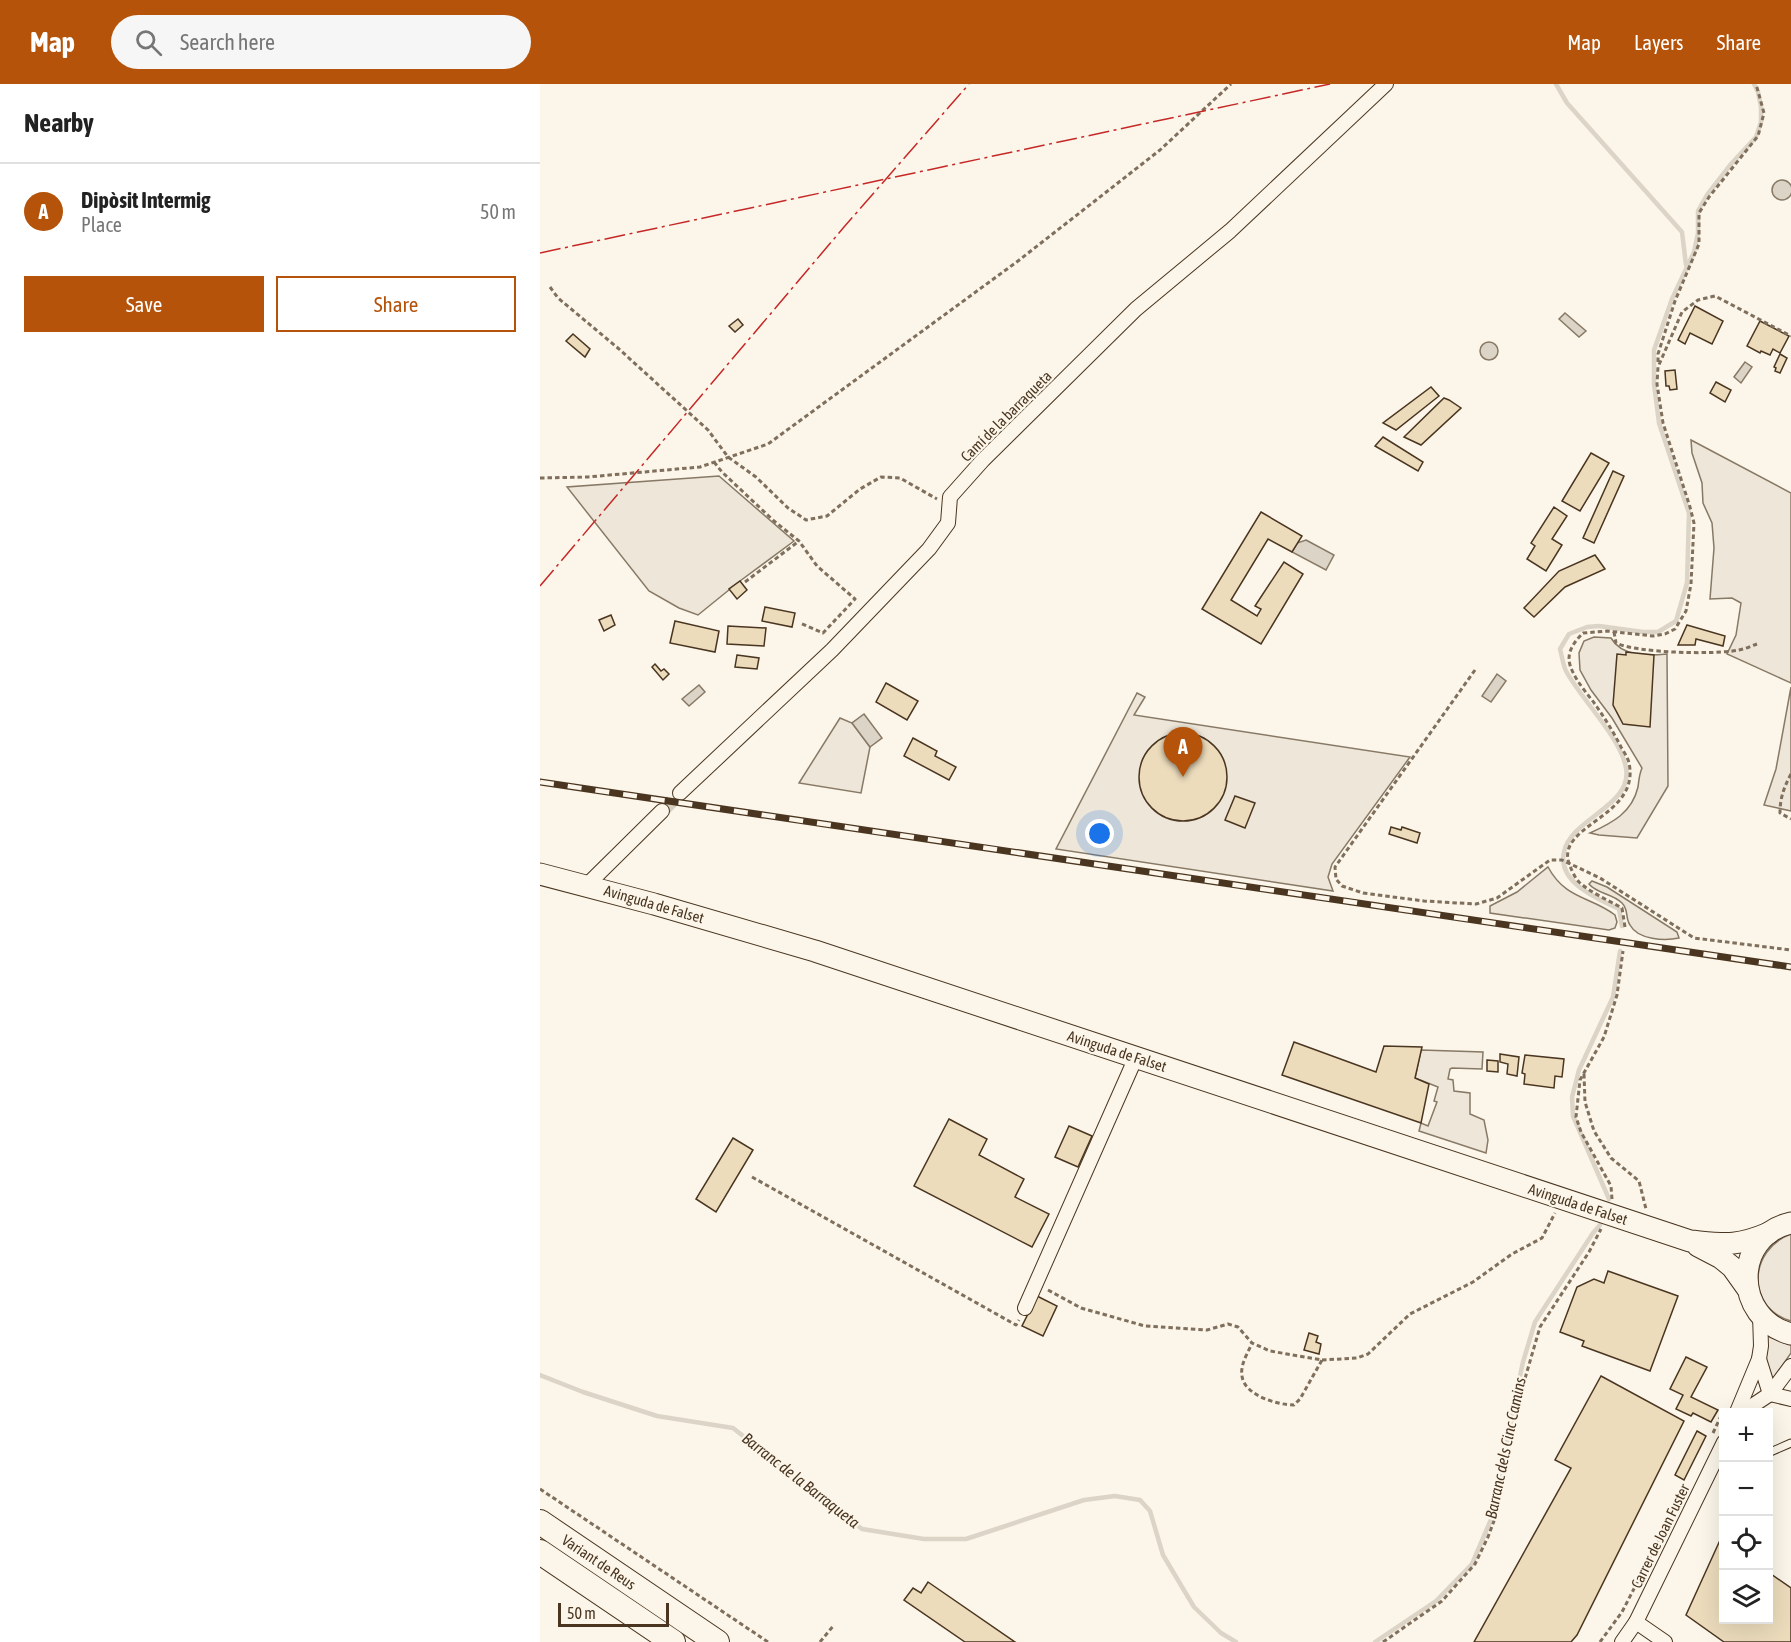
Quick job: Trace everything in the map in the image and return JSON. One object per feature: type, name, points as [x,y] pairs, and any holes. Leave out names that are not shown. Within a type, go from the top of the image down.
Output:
[{"type":"highway","name":"Variant de Reus","points":[[540,1522],[717,1642]]},
{"type":"highway","name":"Variant de Reus","points":[[540,1552],[673,1642]]},
{"type":"main road","name":"Avinguda de Falset","points":[[540,874],[654,904],[815,951],[1690,1240]]},
{"type":"main road","points":[[1791,1223],[1775,1228],[1762,1238],[1750,1259],[1746,1279],[1750,1299],[1760,1315],[1770,1324],[1791,1334]]},
{"type":"main road","points":[[1690,1240],[1726,1245],[1741,1243],[1768,1233]]},
{"type":"main road","points":[[1690,1240],[1732,1267],[1748,1288]]},
{"type":"street","name":"Camí de la barraqueta","points":[[680,793],[832,651],[929,549],[948,523],[950,497],[983,460],[1136,309],[1230,231],[1386,84]]},
{"type":"street","points":[[586,886],[662,811]]},
{"type":"street","points":[[1025,1308],[1136,1057]]},
{"type":"street","points":[[1739,1408],[1759,1359],[1760,1315]]},
{"type":"street","points":[[1759,1359],[1770,1394]]},
{"type":"street","points":[[1750,1408],[1770,1394],[1790,1368]]},
{"type":"street","points":[[1770,1394],[1791,1399]]},
{"type":"street","name":"Carrer de Joan Fuster","points":[[1622,1642],[1636,1622],[1719,1445]]},
{"type":"street","points":[[1636,1622],[1665,1642]]},
{"type":"lane","points":[[1773,1451],[1791,1443]]},
{"type":"path","points":[[540,478],[642,473],[700,467],[768,444],[1008,268],[1160,150],[1231,84]]},
{"type":"path","points":[[1625,927],[1622,908],[1595,894],[1577,881],[1568,863],[1567,855],[1571,842],[1586,827],[1608,814],[1623,797],[1629,784],[1629,762],[1613,730],[1580,684],[1569,663],[1572,645],[1583,633],[1614,632],[1653,636],[1665,634],[1675,629],[1686,611],[1691,584],[1694,523],[1663,423],[1657,384],[1658,354],[1675,301],[1700,244],[1700,213],[1709,197],[1758,136],[1764,113],[1756,84]]},
{"type":"path","points":[[550,287],[558,298],[619,349],[708,430],[728,457],[756,477],[788,508],[806,520],[827,516],[860,489],[881,477],[900,478],[949,506]]},
{"type":"path","points":[[1658,367],[1682,312],[1698,300],[1714,296],[1791,336]]},
{"type":"path","points":[[714,462],[774,521],[799,541],[817,566],[855,598],[823,633],[800,623]]},
{"type":"path","points":[[745,582],[799,541]]},
{"type":"path","points":[[1614,632],[1616,643],[1626,648],[1718,651],[1738,650],[1757,644]]},
{"type":"path","points":[[1475,670],[1335,867],[1336,879],[1342,886],[1363,893],[1424,901],[1476,904],[1497,898],[1550,860],[1562,860],[1600,878],[1694,938],[1791,950]]},
{"type":"path","points":[[1791,774],[1780,800],[1780,813],[1791,819]]},
{"type":"path","points":[[1612,1201],[1611,1186],[1581,1132],[1576,1117],[1579,1086],[1584,1072],[1604,1037],[1617,994],[1623,951]]},
{"type":"path","points":[[1584,1072],[1585,1102],[1594,1131],[1611,1158],[1639,1181],[1651,1227]]},
{"type":"path","points":[[752,1177],[1016,1324],[1025,1308]]},
{"type":"path","points":[[1036,1284],[1081,1308],[1145,1326],[1207,1330],[1228,1324],[1238,1327],[1252,1343],[1270,1351],[1322,1360],[1357,1358],[1375,1349],[1410,1314],[1473,1282],[1512,1254],[1537,1242],[1542,1238],[1564,1199]]},
{"type":"path","points":[[1383,1642],[1442,1601],[1475,1564],[1497,1513],[1517,1406],[1540,1327],[1589,1252],[1603,1225]]},
{"type":"path","points":[[1252,1343],[1242,1366],[1244,1385],[1264,1399],[1284,1405],[1294,1405],[1300,1399],[1322,1360]]},
{"type":"path","points":[[540,1489],[768,1642]]},
{"type":"path","points":[[1600,1642],[1622,1612],[1663,1531]]},
{"type":"path","points":[[820,1642],[834,1624]]},
{"type":"shaded area","points":[[1778,180],[1786,180],[1792,186],[1792,194],[1786,200],[1778,200],[1772,194],[1772,186]]},
{"type":"shaded area","points":[[1565,313],[1586,331],[1579,337],[1559,319]]},
{"type":"shaded area","points":[[1489,342],[1495,345],[1498,351],[1495,357],[1489,360],[1483,357],[1480,351],[1483,345]]},
{"type":"shaded area","points":[[1745,362],[1752,367],[1741,383],[1734,377]]},
{"type":"shaded area","points":[[1691,440],[1791,493],[1791,683],[1727,654],[1736,635],[1741,603],[1732,598],[1710,599],[1714,548],[1712,523],[1703,503],[1702,483],[1692,453]]},
{"type":"shaded area","points":[[719,476],[794,541],[698,615],[679,608],[649,591],[567,487]]},
{"type":"shaded area","points":[[1306,540],[1334,555],[1326,570],[1292,552],[1297,543]]},
{"type":"shaded area","points":[[1594,637],[1611,638],[1622,649],[1636,654],[1667,654],[1668,786],[1637,838],[1590,833],[1613,821],[1631,804],[1642,768],[1580,670],[1579,653],[1584,641]]},
{"type":"shaded area","points":[[1497,674],[1506,681],[1491,702],[1482,696]]},
{"type":"shaded area","points":[[699,685],[705,692],[689,706],[682,699]]},
{"type":"shaded area","points":[[1791,687],[1791,811],[1764,805],[1776,769]]},
{"type":"shaded area","points":[[1137,693],[1145,697],[1134,715],[1410,757],[1332,864],[1328,877],[1333,891],[1056,849]]},
{"type":"shaded area","points":[[864,714],[882,738],[870,747],[852,723]]},
{"type":"shaded area","points":[[840,718],[852,723],[870,747],[861,793],[799,783]]},
{"type":"shaded area","points":[[1548,867],[1555,878],[1571,892],[1615,915],[1617,922],[1615,928],[1609,930],[1490,913],[1490,906],[1517,892]]},
{"type":"shaded area","points":[[1592,881],[1607,887],[1677,932],[1679,938],[1659,939],[1639,934],[1629,922],[1626,908],[1622,903],[1592,887],[1589,884]]},
{"type":"shaded area","points":[[1421,1050],[1483,1052],[1482,1069],[1452,1068],[1448,1079],[1453,1080],[1454,1091],[1470,1093],[1470,1114],[1484,1120],[1488,1140],[1486,1153],[1419,1131],[1421,1123],[1428,1126],[1437,1102],[1434,1101],[1438,1087],[1415,1078]]},
{"type":"shaded area","points":[[1791,1234],[1791,1321],[1776,1314],[1766,1304],[1760,1292],[1758,1279],[1760,1265],[1767,1253],[1777,1242]]},
{"type":"shaded area","points":[[1767,1335],[1791,1344],[1791,1353],[1773,1379],[1766,1364]]},
{"type":"building","points":[[1695,306],[1723,321],[1712,344],[1690,333],[1685,344],[1678,340]]},
{"type":"building","points":[[738,319],[743,325],[735,332],[729,326]]},
{"type":"building","points":[[1760,321],[1789,336],[1780,353],[1773,349],[1770,355],[1761,351],[1760,353],[1747,346]]},
{"type":"building","points":[[573,334],[590,349],[585,357],[566,341]]},
{"type":"building","points":[[1780,354],[1787,358],[1780,373],[1775,371],[1774,367]]},
{"type":"building","points":[[1675,370],[1677,389],[1670,390],[1669,386],[1666,386],[1665,371]]},
{"type":"building","points":[[1716,382],[1731,390],[1725,402],[1710,393]]},
{"type":"building","points":[[1431,387],[1439,396],[1396,430],[1383,423]]},
{"type":"building","points":[[1444,398],[1461,408],[1421,445],[1404,437]]},
{"type":"building","points":[[1383,437],[1423,462],[1418,471],[1375,446]]},
{"type":"building","points":[[1591,453],[1609,463],[1580,511],[1562,501]]},
{"type":"building","points":[[1613,471],[1624,476],[1594,543],[1583,538]]},
{"type":"building","points":[[1554,507],[1567,516],[1552,539],[1562,545],[1546,571],[1527,559],[1535,546],[1531,543]]},
{"type":"building","points":[[1261,512],[1302,536],[1292,552],[1268,539],[1231,600],[1257,616],[1261,609],[1255,606],[1284,562],[1303,574],[1261,644],[1202,609]]},
{"type":"building","points":[[1595,555],[1605,569],[1565,587],[1534,617],[1524,608],[1559,571]]},
{"type":"building","points":[[740,581],[747,590],[737,599],[729,589]]},
{"type":"building","points":[[765,607],[795,613],[792,627],[762,621]]},
{"type":"building","points":[[611,615],[615,625],[604,631],[599,620]]},
{"type":"building","points":[[675,621],[719,631],[715,652],[670,643]]},
{"type":"building","points":[[1687,625],[1725,636],[1723,646],[1696,639],[1695,645],[1678,645]]},
{"type":"building","points":[[728,626],[766,628],[764,646],[727,644]]},
{"type":"building","points":[[1626,652],[1654,655],[1650,727],[1623,724],[1613,705],[1617,654],[1626,655]]},
{"type":"building","points":[[737,655],[759,658],[757,669],[735,667]]},
{"type":"building","points":[[655,664],[661,671],[664,669],[669,674],[663,680],[652,667]]},
{"type":"building","points":[[886,683],[918,701],[907,720],[876,702]]},
{"type":"building","points":[[1183,733],[1208,740],[1220,752],[1227,777],[1220,802],[1208,814],[1183,821],[1158,814],[1146,802],[1139,777],[1146,752],[1158,740]]},
{"type":"building","points":[[913,738],[937,751],[935,756],[956,767],[949,780],[904,756]]},
{"type":"building","points":[[1235,796],[1255,803],[1245,828],[1225,820]]},
{"type":"building","points":[[1391,827],[1401,830],[1402,827],[1420,833],[1417,843],[1389,834]]},
{"type":"building","points":[[1294,1042],[1376,1072],[1384,1046],[1422,1047],[1415,1078],[1429,1084],[1421,1123],[1282,1075]]},
{"type":"building","points":[[1500,1054],[1519,1057],[1517,1076],[1507,1074],[1508,1064],[1500,1062]]},
{"type":"building","points":[[1525,1055],[1564,1059],[1562,1077],[1555,1076],[1554,1088],[1524,1084],[1525,1074],[1522,1073]]},
{"type":"building","points":[[1487,1060],[1498,1061],[1498,1072],[1487,1071]]},
{"type":"building","points":[[949,1119],[987,1139],[979,1155],[1024,1179],[1015,1197],[1049,1214],[1032,1247],[914,1186]]},
{"type":"building","points":[[1069,1126],[1092,1136],[1078,1167],[1055,1157]]},
{"type":"building","points":[[733,1138],[753,1150],[716,1212],[696,1199]]},
{"type":"building","points":[[1608,1271],[1678,1296],[1650,1371],[1582,1346],[1584,1341],[1560,1332],[1577,1287],[1594,1279],[1604,1283]]},
{"type":"building","points":[[1037,1296],[1057,1306],[1043,1336],[1022,1326]]},
{"type":"building","points":[[1309,1333],[1318,1336],[1316,1342],[1321,1344],[1319,1354],[1304,1350]]},
{"type":"building","points":[[1686,1357],[1707,1367],[1691,1397],[1718,1410],[1711,1422],[1693,1413],[1691,1416],[1676,1409],[1683,1395],[1670,1389]]},
{"type":"building","points":[[1601,1376],[1684,1421],[1577,1635],[1571,1642],[1474,1642],[1571,1468],[1555,1460]]},
{"type":"building","points":[[1697,1431],[1706,1436],[1684,1480],[1675,1475]]},
{"type":"building","points":[[1719,1542],[1719,1624],[1773,1624],[1773,1575],[1791,1588],[1791,1642],[1724,1642],[1686,1615]]},
{"type":"building","points":[[928,1582],[1015,1642],[965,1642],[904,1600],[913,1588],[921,1593]]},
{"type":"waterway","points":[[1556,84],[1567,103],[1682,232],[1686,265]]},
{"type":"waterway","name":"Barranc dels Cinc Camins","points":[[1622,926],[1619,909],[1580,888],[1566,872],[1563,863],[1564,852],[1569,840],[1620,792],[1626,781],[1626,768],[1617,744],[1566,671],[1560,649],[1569,634],[1587,627],[1599,626],[1658,632],[1676,621],[1687,583],[1689,513],[1659,423],[1654,384],[1654,350],[1672,299],[1694,252],[1698,233],[1698,211],[1707,195],[1731,164],[1756,137],[1761,122],[1761,107],[1754,84]]},
{"type":"waterway","name":"Barranc dels Cinc Camins","points":[[1609,1199],[1573,1116],[1572,1097],[1579,1070],[1613,997],[1620,951]]},
{"type":"waterway","name":"Barranc dels Cinc Camins","points":[[1375,1642],[1436,1601],[1472,1564],[1495,1510],[1514,1404],[1535,1322],[1600,1225]]},
{"type":"waterway","name":"Barranc de la Barraqueta","points":[[540,1375],[583,1392],[657,1416],[733,1428],[862,1529],[924,1539],[966,1539],[1084,1500],[1115,1496],[1140,1500],[1150,1511],[1163,1555],[1194,1607],[1221,1633],[1236,1642]]},
{"type":"tunnel","points":[[662,811],[680,793]]},
{"type":"railway","points":[[540,782],[1791,967]]},
{"type":"power","points":[[540,586],[844,227],[969,84]]},
{"type":"power","points":[[540,253],[1330,84]]},
{"type":"place","name":"Dipòsit Intermig","points":[[1183,777]]}]
